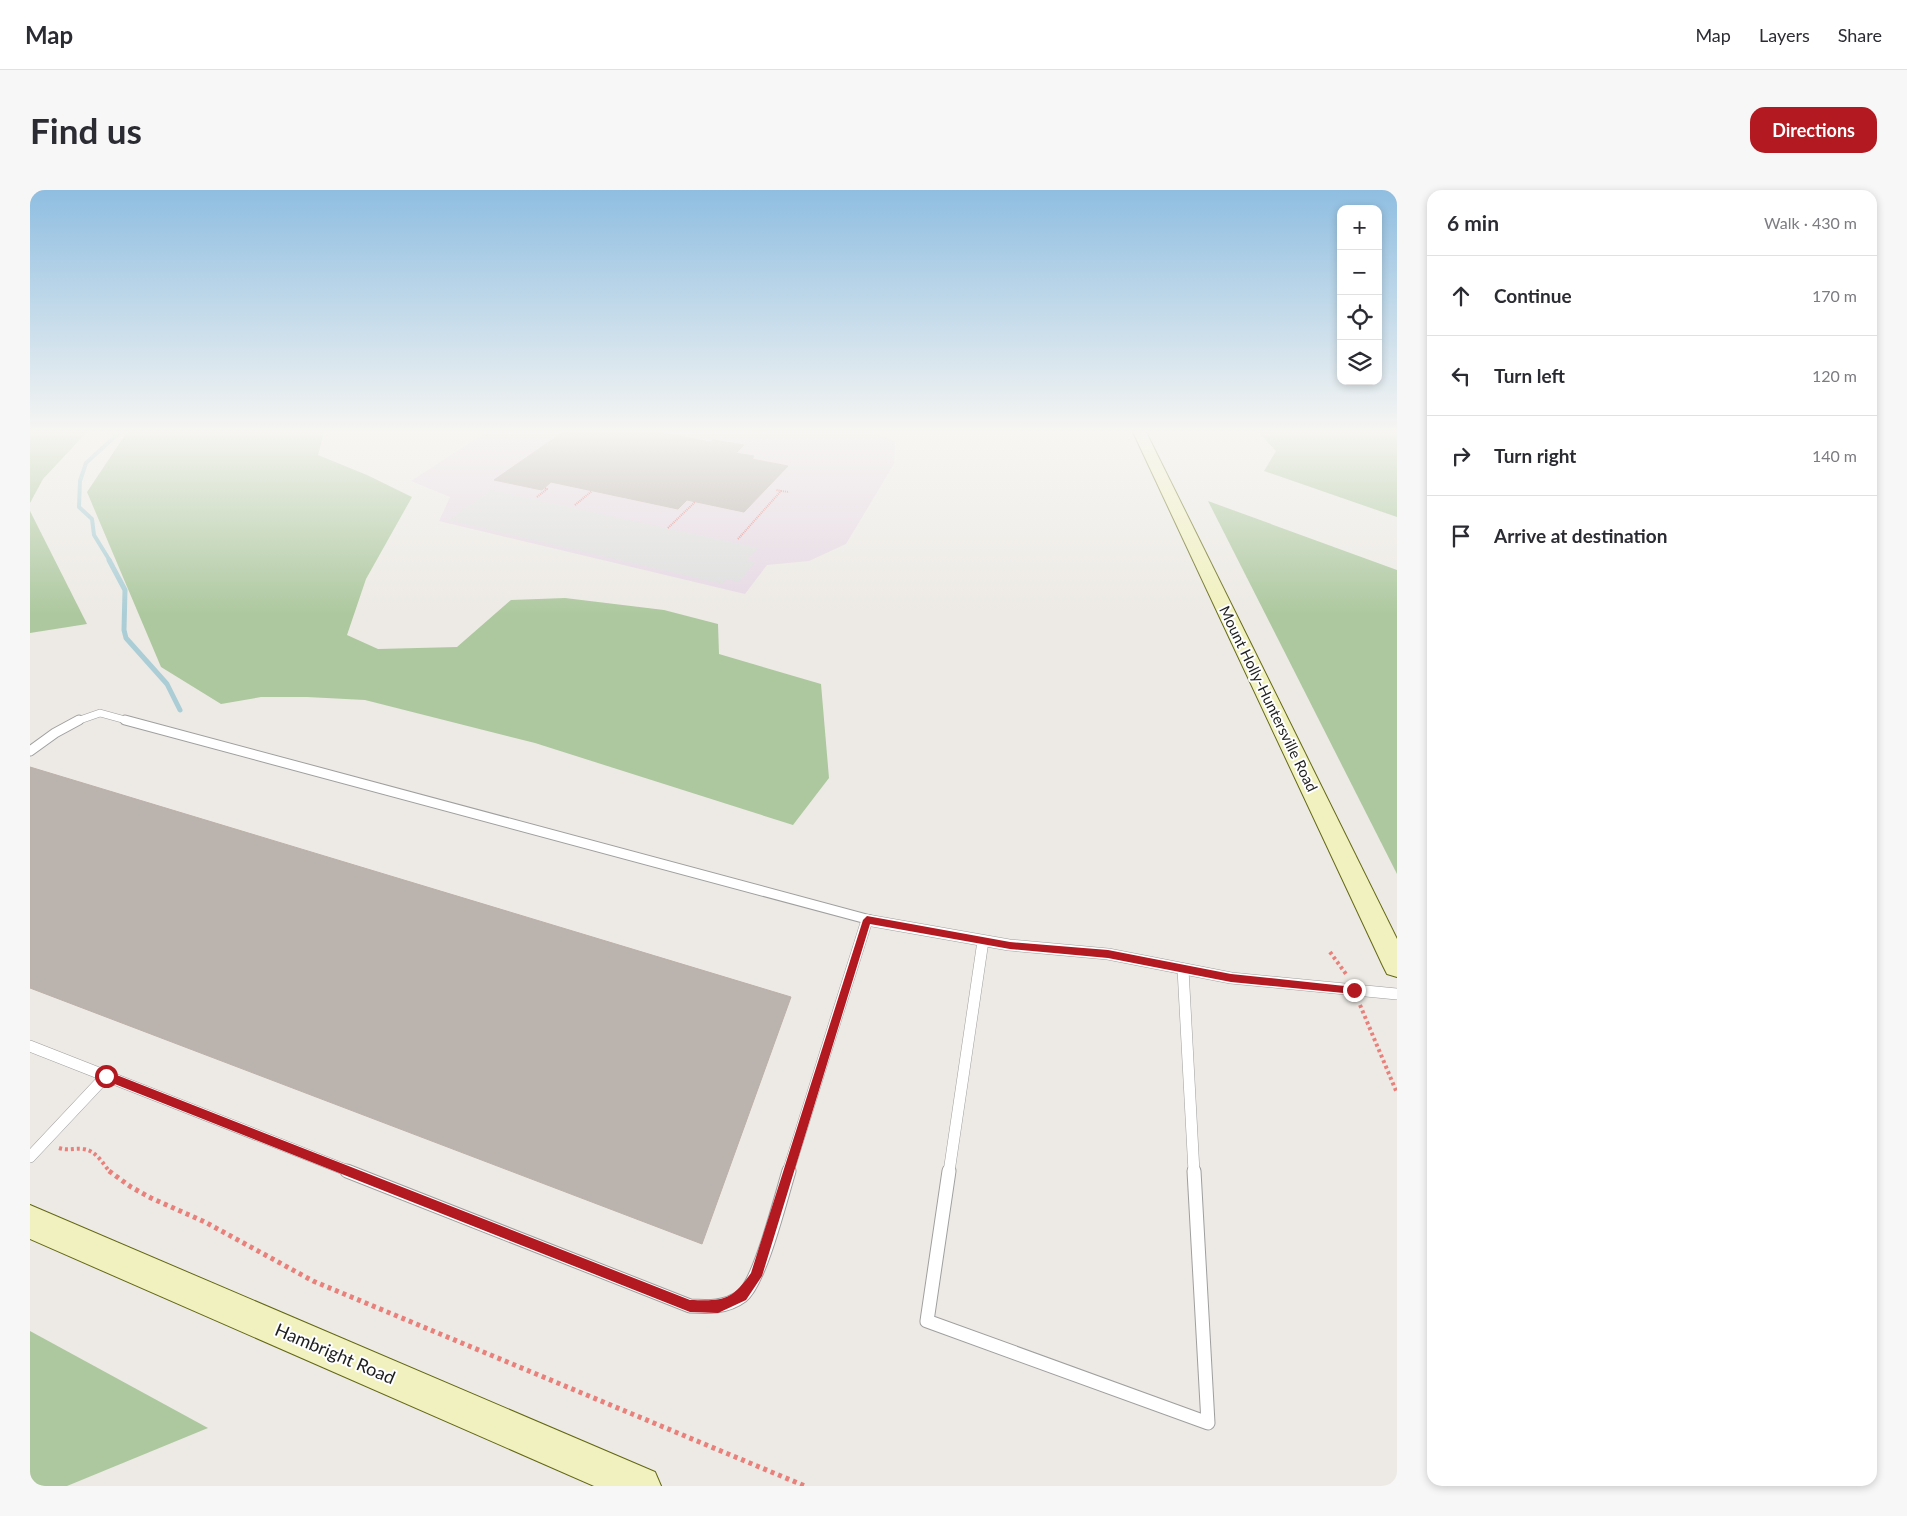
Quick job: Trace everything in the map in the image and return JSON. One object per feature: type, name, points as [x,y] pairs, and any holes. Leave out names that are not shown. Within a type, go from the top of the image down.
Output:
[{"type":"main road","name":"Mount Holly-Huntersville Road","points":[[1168,492],[1397,966]]},
{"type":"main road","name":"Hambright Road","points":[[30,1222],[641,1486]]},
{"type":"lane","points":[[30,751],[81,717],[100,713],[867,920],[1010,945],[1108,954],[1231,978],[1397,994]]},
{"type":"lane","points":[[30,1046],[690,1306],[718,1307],[742,1296],[756,1276],[867,920]]},
{"type":"lane","points":[[983,940],[927,1321],[1208,1423],[1183,969]]},
{"type":"lane","points":[[30,1157],[106,1076]]},
{"type":"path","points":[[537,497],[543,492]]},
{"type":"path","points":[[575,505],[590,492]]},
{"type":"path","points":[[738,539],[780,492]]},
{"type":"path","points":[[668,528],[696,502]]},
{"type":"path","points":[[1330,952],[1347,975]]},
{"type":"path","points":[[1361,1007],[1397,1093]]},
{"type":"path","points":[[67,1151],[83,1149],[91,1151],[98,1156],[111,1173],[131,1187],[205,1222],[313,1281],[804,1486]]},
{"type":"shaded area","points":[[439,492],[877,492],[846,544],[809,561],[767,565],[745,594],[439,521],[450,497]]},
{"type":"shaded area","points":[[487,492],[502,492],[758,548],[747,560],[755,562],[739,582],[726,579],[722,584],[448,520]]},
{"type":"green space","points":[[30,492],[36,492],[30,503]]},
{"type":"green space","points":[[87,492],[403,492],[412,497],[366,579],[347,635],[378,649],[457,647],[511,600],[565,598],[664,610],[718,624],[719,654],[821,684],[829,778],[793,825],[535,743],[365,700],[261,697],[221,704],[161,667]]},
{"type":"green space","points":[[1326,492],[1397,492],[1397,517]]},
{"type":"green space","points":[[1208,501],[1397,570],[1397,874]]},
{"type":"green space","points":[[30,511],[87,624],[30,633]]},
{"type":"green space","points":[[30,1331],[208,1428],[67,1486],[30,1486]]},
{"type":"building","points":[[600,492],[763,492],[744,512],[687,500],[678,509]]},
{"type":"building","points":[[30,767],[791,997],[702,1244],[30,988]]},
{"type":"waterway","points":[[80,492],[79,507],[92,519],[94,535],[110,561]]},
{"type":"waterway","points":[[109,560],[125,590],[124,630],[126,638],[167,684],[180,710]]},
{"type":"route","points":[[106,1076],[690,1306],[718,1307],[742,1296],[756,1276],[867,920],[1010,945],[1108,954],[1231,978],[1305,987],[1354,990]]}]
